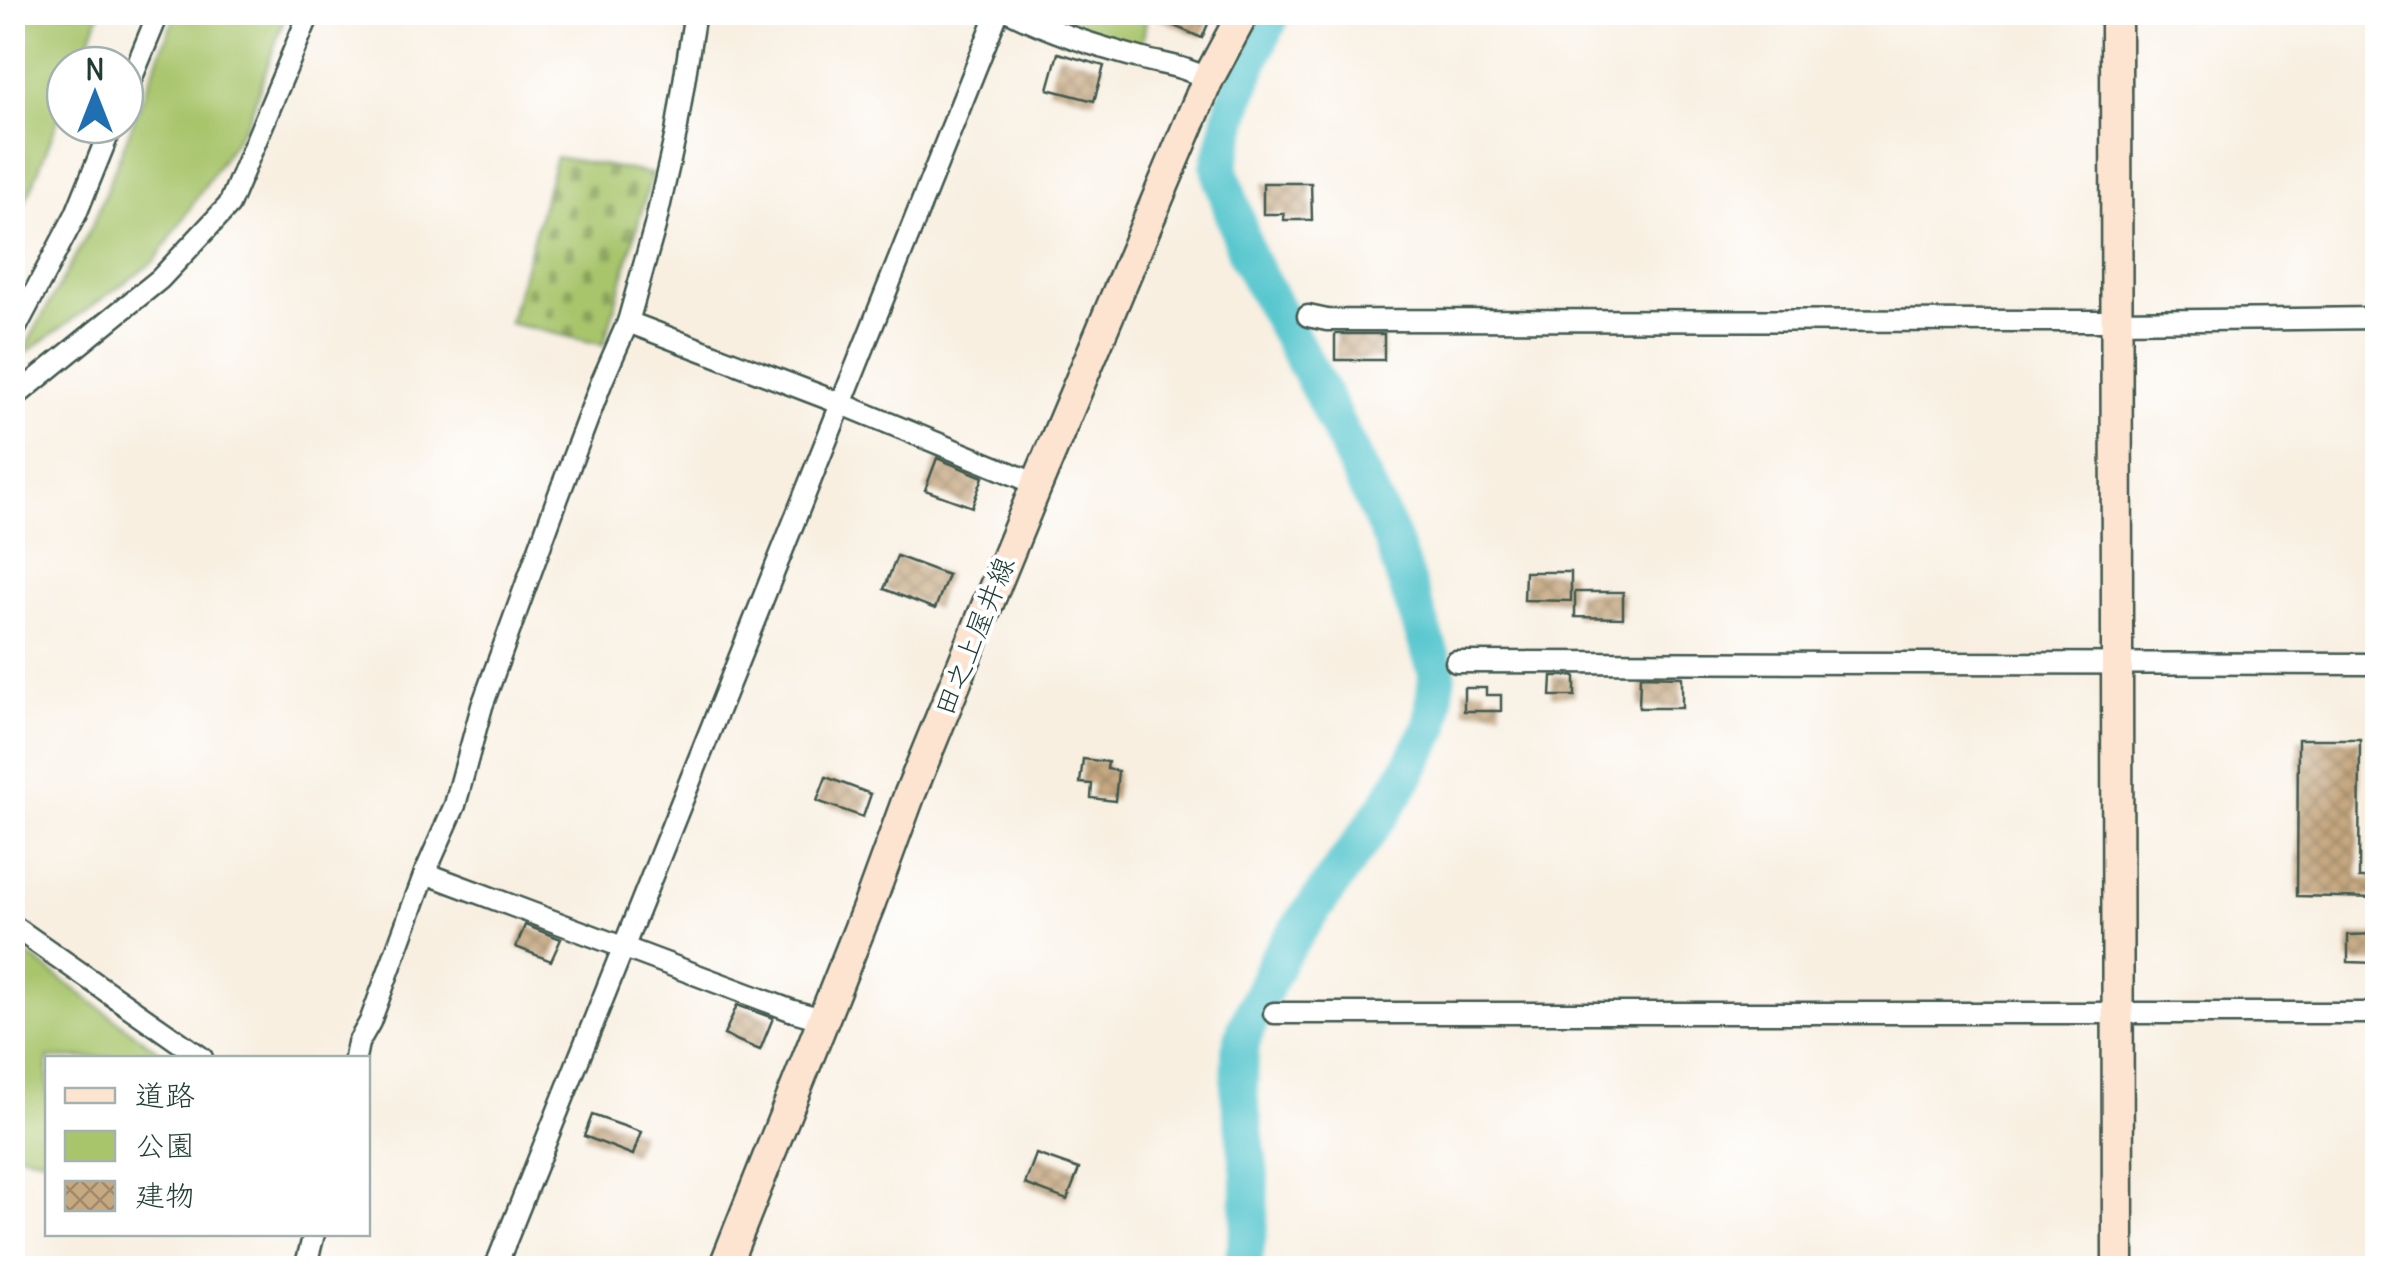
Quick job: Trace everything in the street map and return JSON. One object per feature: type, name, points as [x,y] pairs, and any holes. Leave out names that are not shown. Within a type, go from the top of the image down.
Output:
[{"type":"main road","name":"田之上屋井線","points":[[724,1268],[909,796],[1037,484],[1208,79],[1244,12]]},
{"type":"main road","points":[[2116,12],[2118,1268]]},
{"type":"street","points":[[145,45],[158,12]]},
{"type":"street","points":[[12,399],[160,280],[229,206],[310,12]]},
{"type":"street","points":[[355,1056],[455,805],[482,706],[602,381],[628,322],[676,133],[694,12]]},
{"type":"street","points":[[494,1268],[998,12]]},
{"type":"street","points":[[1012,12],[1049,31],[1186,68],[1208,79]]},
{"type":"street","points":[[12,334],[76,214],[104,145]]},
{"type":"street","points":[[1308,316],[1328,320],[2378,318]]},
{"type":"street","points":[[628,322],[1037,484]]},
{"type":"street","points":[[1456,662],[2378,664]]},
{"type":"street","points":[[425,873],[793,1012],[822,1019]]},
{"type":"street","points":[[12,926],[199,1056]]},
{"type":"street","points":[[1274,1013],[2378,1013]]},
{"type":"street","points":[[304,1268],[313,1236]]},
{"type":"green space","points":[[13,12],[100,13],[88,45],[45,45],[45,145],[48,145],[13,223]]},
{"type":"green space","points":[[176,13],[286,13],[249,119],[155,261],[20,357],[93,224],[124,145],[145,145],[145,92]]},
{"type":"green space","points":[[1062,13],[1147,13],[1141,52],[1057,27]]},
{"type":"green space","points":[[556,157],[652,174],[604,345],[509,323]]},
{"type":"green space","points":[[12,943],[165,1056],[45,1056],[45,1159],[13,1153]]},
{"type":"building","points":[[1142,12],[1213,12],[1202,38]]},
{"type":"building","points":[[1058,53],[1104,66],[1094,101],[1048,89]]},
{"type":"building","points":[[1263,183],[1311,183],[1312,220],[1284,220],[1284,214],[1263,214]]},
{"type":"building","points":[[1335,334],[1384,334],[1384,360],[1335,360]]},
{"type":"building","points":[[937,458],[983,477],[972,507],[925,490]]},
{"type":"building","points":[[897,556],[948,575],[935,609],[884,589]]},
{"type":"building","points":[[1525,572],[1571,572],[1571,601],[1524,600]]},
{"type":"building","points":[[1575,592],[1623,592],[1623,618],[1575,617]]},
{"type":"building","points":[[1552,676],[1575,676],[1575,696],[1551,696]]},
{"type":"building","points":[[1640,676],[1682,677],[1682,708],[1639,708]]},
{"type":"building","points":[[1464,688],[1486,688],[1486,695],[1501,695],[1501,711],[1464,711]]},
{"type":"building","points":[[2298,739],[2360,739],[2359,878],[2378,878],[2378,898],[2297,896]]},
{"type":"building","points":[[1083,759],[1108,762],[1107,769],[1118,771],[1115,801],[1091,798],[1092,784],[1080,783]]},
{"type":"building","points":[[826,777],[871,794],[863,817],[817,801]]},
{"type":"building","points":[[525,925],[561,939],[551,961],[516,947]]},
{"type":"building","points":[[2378,934],[2376,963],[2348,962],[2348,935]]},
{"type":"building","points":[[737,1005],[773,1018],[760,1050],[724,1035]]},
{"type":"building","points":[[592,1115],[641,1132],[633,1155],[584,1136]]},
{"type":"building","points":[[1036,1154],[1079,1169],[1067,1200],[1025,1184]]},
{"type":"waterway","points":[[1242,1268],[1249,1228],[1250,1174],[1239,1093],[1240,1050],[1246,1028],[1278,958],[1410,768],[1432,726],[1437,672],[1391,538],[1321,392],[1247,256],[1219,167],[1235,102],[1273,12]]}]
